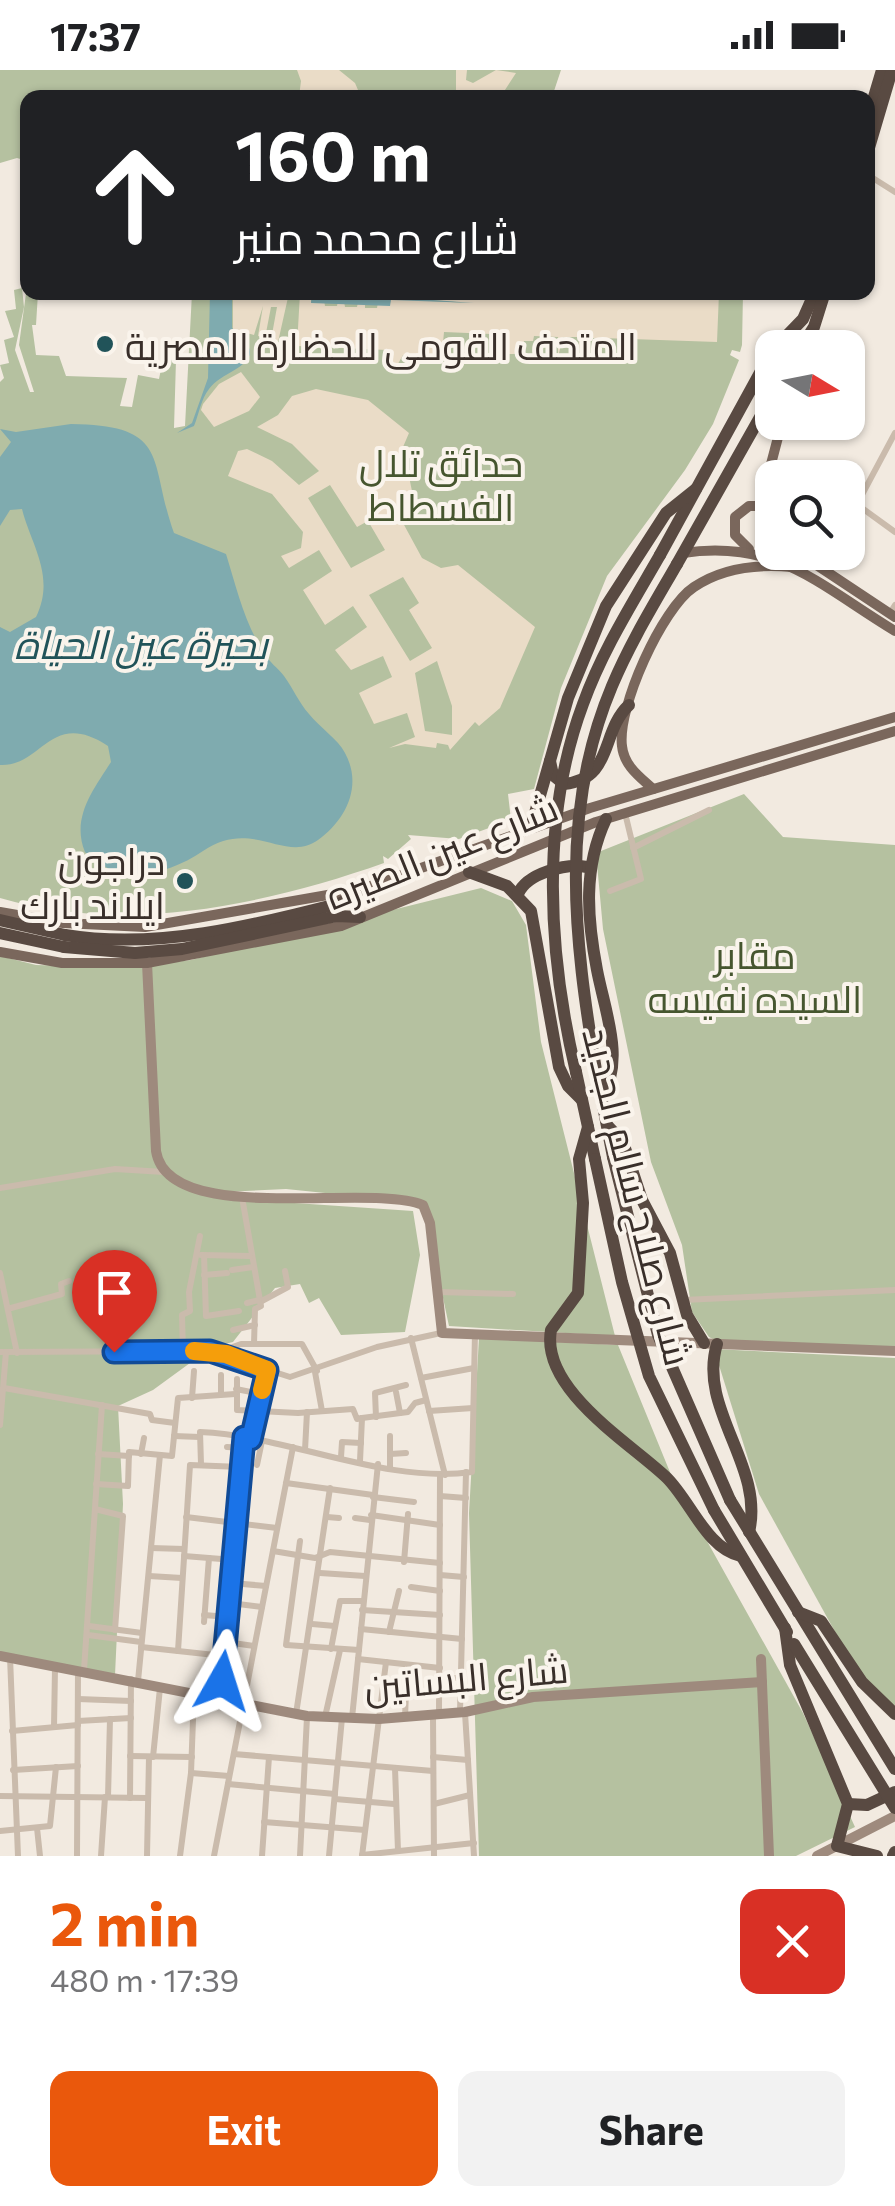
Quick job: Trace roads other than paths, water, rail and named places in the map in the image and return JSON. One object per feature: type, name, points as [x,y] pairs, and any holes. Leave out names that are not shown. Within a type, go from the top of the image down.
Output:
[{"type":"highway","points":[[875,127],[892,70]]},
{"type":"highway","name":"شارع صلاح سالم الجديد","points":[[793,330],[804,319],[812,300]]},
{"type":"highway","points":[[813,330],[822,300]]},
{"type":"highway","name":"شارع صلاح سالم الجديد","points":[[755,384],[590,687],[564,774],[556,849],[554,924],[560,988],[622,1282],[649,1376],[714,1510],[895,1808]]},
{"type":"highway","name":"شارع صلاح سالم الجديد","points":[[755,426],[612,685],[593,738],[581,793],[574,913],[596,1070],[613,1157],[658,1335],[730,1500],[895,1769]]},
{"type":"highway","points":[[531,827],[568,698],[612,596],[671,507],[696,489]]},
{"type":"highway","points":[[550,758],[553,776],[560,783],[572,783],[596,771],[604,761],[618,718],[629,706]]},
{"type":"highway","points":[[602,1098],[612,1079],[614,1060],[594,950],[589,868],[606,819]]},
{"type":"highway","points":[[518,894],[530,878],[570,866],[589,868]]},
{"type":"highway","points":[[469,872],[518,894],[535,924],[559,1067],[568,1086],[582,1100]]},
{"type":"highway","points":[[0,920],[88,939],[154,940],[334,905],[362,889]]},
{"type":"highway","points":[[0,933],[88,950],[155,952],[337,916],[360,918]]},
{"type":"highway","points":[[607,1125],[626,1148],[642,1200],[670,1253],[682,1300],[710,1344],[714,1382],[750,1491],[749,1532]]},
{"type":"highway","points":[[588,1127],[578,1159],[583,1203],[579,1287],[573,1305],[549,1334],[562,1372],[592,1416],[667,1478],[718,1545],[741,1556]]},
{"type":"highway","points":[[798,1612],[821,1621],[862,1682],[895,1714]]},
{"type":"highway","points":[[785,1628],[790,1665],[848,1804],[837,1846],[876,1856]]},
{"type":"highway","points":[[848,1804],[868,1805],[895,1792]]},
{"type":"main road","points":[[755,507],[744,508],[735,517],[735,535],[755,552]]},
{"type":"main road","points":[[680,559],[750,550]]},
{"type":"main road","points":[[654,789],[631,768],[623,752],[622,728],[660,629],[685,594],[708,579],[755,569]]},
{"type":"main road","points":[[798,570],[895,631]]},
{"type":"main road","points":[[825,570],[893,612]]},
{"type":"main road","name":"شارع عين الصيره","points":[[0,912],[111,926],[173,924],[362,889],[415,874],[531,827],[895,717]]},
{"type":"main road","name":"شارع عين الصيره","points":[[0,952],[40,961],[147,963],[341,926],[606,819],[895,731]]},
{"type":"main road","points":[[40,961],[48,945],[41,920]]},
{"type":"street","points":[[865,487],[895,433]]},
{"type":"street","points":[[865,510],[895,532]]},
{"type":"street","points":[[634,848],[710,810]]},
{"type":"street","points":[[610,890],[640,881],[625,813]]},
{"type":"street","points":[[147,963],[156,1151],[164,1172]]},
{"type":"street","points":[[0,1188],[116,1169],[164,1172],[200,1190],[242,1196],[368,1198],[422,1205],[430,1223],[442,1333]]},
{"type":"street","points":[[242,1196],[260,1301],[254,1344]]},
{"type":"street","points":[[200,1236],[210,1318],[238,1310]]},
{"type":"street","points":[[201,1255],[250,1256]]},
{"type":"street","points":[[183,1352],[182,1315],[190,1312],[189,1292],[201,1255]]},
{"type":"street","points":[[204,1275],[252,1267]]},
{"type":"street","points":[[247,1303],[288,1287],[285,1271]]},
{"type":"street","points":[[0,1273],[11,1308],[17,1353]]},
{"type":"street","points":[[11,1308],[62,1294],[61,1284],[68,1281]]},
{"type":"street","points":[[682,1300],[895,1290]]},
{"type":"street","points":[[438,1292],[513,1294]]},
{"type":"street","points":[[234,1330],[255,1325]]},
{"type":"street","points":[[474,1856],[461,1678],[475,1332]]},
{"type":"street","points":[[218,1352],[290,1376],[316,1371],[411,1338],[442,1333],[549,1334],[895,1350]]},
{"type":"street","points":[[411,1338],[443,1475],[434,1851]]},
{"type":"street","points":[[0,1426],[3,1352],[218,1352],[254,1344],[302,1344],[316,1371],[322,1411]]},
{"type":"street","points":[[421,1378],[474,1368]]},
{"type":"street","points":[[222,1681],[243,1448],[258,1411],[267,1370]]},
{"type":"street","points":[[192,1398],[194,1371]]},
{"type":"street","points":[[221,1374],[221,1394]]},
{"type":"street","points":[[237,1379],[236,1410],[307,1412],[353,1408],[357,1419],[400,1414],[426,1400]]},
{"type":"street","points":[[376,1417],[374,1394],[406,1385]]},
{"type":"street","points":[[4,1388],[175,1423]]},
{"type":"street","points":[[396,1392],[400,1414]]},
{"type":"street","points":[[96,1484],[128,1486],[129,1452],[172,1456],[178,1398],[261,1394]]},
{"type":"street","points":[[77,1856],[78,1699],[89,1631],[102,1406]]},
{"type":"street","points":[[429,1411],[474,1408]]},
{"type":"street","points":[[305,1450],[307,1412]]},
{"type":"street","points":[[360,1461],[362,1418]]},
{"type":"street","points":[[200,1464],[200,1432],[443,1475],[469,1472]]},
{"type":"street","points":[[174,1436],[200,1437]]},
{"type":"street","points":[[390,1436],[390,1467]]},
{"type":"street","points":[[142,1454],[144,1438]]},
{"type":"street","points":[[257,1465],[262,1441]]},
{"type":"street","points":[[341,1457],[342,1442],[361,1443]]},
{"type":"street","points":[[227,1447],[243,1448]]},
{"type":"street","points":[[214,1856],[292,1448]]},
{"type":"street","points":[[390,1454],[406,1453]]},
{"type":"street","points":[[98,1454],[129,1456]]},
{"type":"street","points":[[130,1798],[131,1701],[141,1645],[160,1455]]},
{"type":"street","points":[[329,1856],[338,1763],[359,1655],[378,1464]]},
{"type":"street","points":[[178,1651],[190,1465],[241,1467]]},
{"type":"street","points":[[286,1483],[414,1502]]},
{"type":"street","points":[[300,1856],[305,1760],[302,1715],[330,1488]]},
{"type":"street","points":[[440,1496],[466,1498]]},
{"type":"street","points":[[95,1509],[122,1516],[115,1630]]},
{"type":"street","points":[[326,1516],[339,1518]]},
{"type":"street","points":[[186,1517],[259,1530],[277,1528]]},
{"type":"street","points":[[355,1518],[408,1517],[440,1525]]},
{"type":"street","points":[[404,1562],[408,1517]]},
{"type":"street","points":[[300,1541],[287,1646],[336,1649],[386,1662],[440,1668]]},
{"type":"street","points":[[151,1548],[234,1560]]},
{"type":"street","points":[[273,1550],[298,1555],[440,1563]]},
{"type":"street","points":[[209,1558],[204,1618],[228,1617]]},
{"type":"street","points":[[320,1573],[365,1576]]},
{"type":"street","points":[[440,1575],[464,1577]]},
{"type":"street","points":[[148,1576],[182,1578]]},
{"type":"street","points":[[232,1583],[266,1586]]},
{"type":"street","points":[[412,1587],[440,1591]]},
{"type":"street","points":[[389,1632],[399,1591]]},
{"type":"street","points":[[325,1717],[340,1600],[395,1612],[440,1615]]},
{"type":"street","points":[[230,1604],[262,1607]]},
{"type":"street","points":[[311,1624],[335,1626]]},
{"type":"street","points":[[362,1629],[462,1639]]},
{"type":"street","points":[[89,1631],[142,1632]]},
{"type":"street","points":[[89,1631],[141,1645],[224,1656]]},
{"type":"street","points":[[226,1642],[254,1646]]},
{"type":"street","points":[[5,1656],[18,1856]]},
{"type":"street","name":"شارع البساتين","points":[[5,1656],[302,1715],[347,1718],[405,1718],[463,1712],[533,1698],[762,1682]]},
{"type":"street","points":[[761,1660],[769,1856]]},
{"type":"street","points":[[386,1662],[362,1856],[434,1851],[474,1842]]},
{"type":"street","points":[[54,1727],[55,1665]]},
{"type":"street","points":[[405,1718],[407,1665]]},
{"type":"street","points":[[440,1678],[461,1678]]},
{"type":"street","points":[[180,1856],[197,1694],[203,1680],[236,1684]]},
{"type":"street","points":[[147,1856],[147,1798],[160,1686]]},
{"type":"street","points":[[78,1699],[131,1701]]},
{"type":"street","points":[[12,1731],[130,1718]]},
{"type":"street","points":[[101,1856],[110,1719]]},
{"type":"street","points":[[234,1754],[434,1771]]},
{"type":"street","points":[[130,1756],[192,1757]]},
{"type":"street","points":[[262,1856],[269,1757]]},
{"type":"street","points":[[434,1758],[468,1760]]},
{"type":"street","points":[[13,1770],[78,1766]]},
{"type":"street","points":[[0,1831],[50,1826],[56,1767]]},
{"type":"street","points":[[395,1768],[398,1851]]},
{"type":"street","points":[[191,1774],[394,1804]]},
{"type":"street","points":[[434,1804],[470,1795]]},
{"type":"street","points":[[0,1796],[147,1798]]},
{"type":"street","points":[[817,1856],[895,1816]]},
{"type":"street","points":[[264,1822],[365,1830]]},
{"type":"street","points":[[37,1828],[40,1856]]},
{"type":"water","points":[[210,300],[232,300],[232,328],[245,340],[249,357],[209,389],[194,426],[177,433],[192,423],[208,378]]},
{"type":"water","points":[[311,300],[391,300],[390,306],[311,303]]},
{"type":"water","name":"بحيرة عين الحياة","points":[[71,424],[126,431],[151,452],[174,533],[226,554],[246,617],[264,653],[305,710],[345,753],[352,778],[349,801],[337,823],[318,840],[293,847],[237,838],[159,871],[143,874],[112,870],[85,852],[81,840],[86,805],[111,762],[108,746],[73,733],[48,742],[27,758],[0,765],[0,627],[10,632],[36,617],[44,588],[40,561],[22,509],[10,510],[0,526],[0,457],[11,442],[0,429],[16,432]]},
{"type":"place","name":"المتحف القومى للحضارة المصرية","points":[[105,344]]},
{"type":"place","name":"دراجون ايلاند بارك","points":[[185,881]]},
{"type":"park label","name":"حدائق تلال الفسطاط","points":[[441,483]]},
{"type":"park label","name":"مقابر السيده نفيسه","points":[[755,974]]}]
